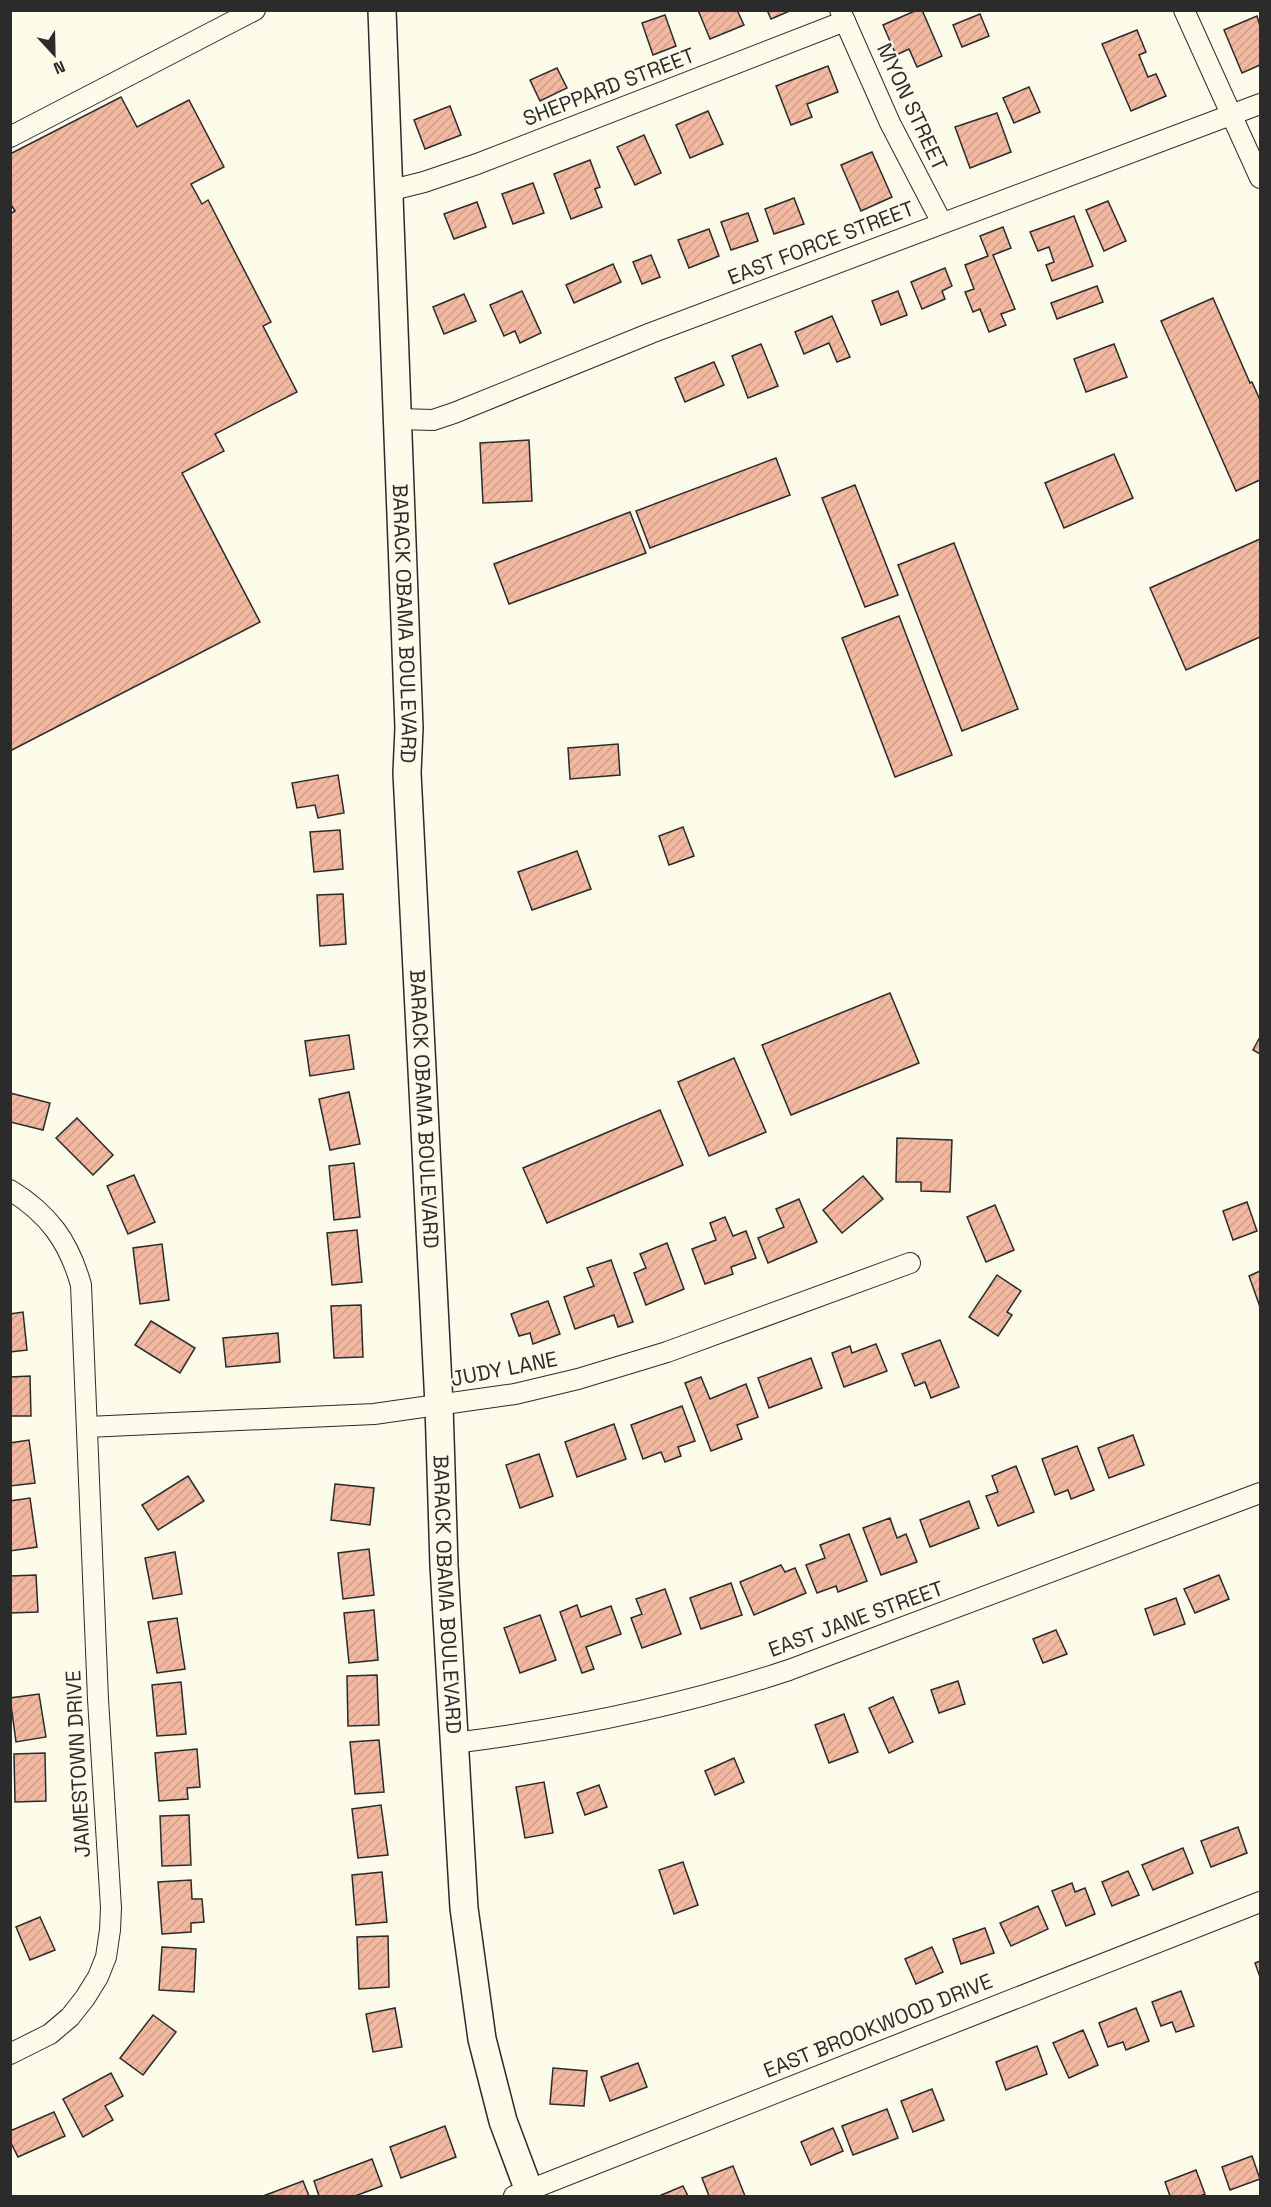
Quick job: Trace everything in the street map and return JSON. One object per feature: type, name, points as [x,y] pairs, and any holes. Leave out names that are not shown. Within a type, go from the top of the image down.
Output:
[{"type":"main road","name":"BARACK OBAMA BOULEVARD","points":[[382,10],[408,716],[407,773],[439,1405],[444,1565],[464,1908],[482,2039],[524,2194]]},
{"type":"street","points":[[10,137],[255,10]]},
{"type":"street","points":[[1184,10],[1260,178]]},
{"type":"street","name":"SHEPPARD STREET","points":[[388,190],[424,182],[477,164],[843,16]]},
{"type":"street","name":"MYON STREET","points":[[843,16],[890,123],[942,223]]},
{"type":"street","name":"EAST FORCE STREET","points":[[398,419],[434,420],[454,413],[651,333],[1260,104]]},
{"type":"street","name":"JAMESTOWN DRIVE","points":[[10,1190],[39,1211],[57,1229],[77,1270],[81,1286],[98,1699],[110,1897],[110,1930],[106,1957],[86,1998],[50,2034],[10,2054]]},
{"type":"street","name":"JUDY LANE","points":[[87,1427],[374,1414],[515,1394],[589,1376],[667,1352],[910,1263]]},
{"type":"street","name":"EAST JANE STREET","points":[[454,1743],[514,1735],[663,1705],[739,1686],[789,1670],[1260,1493]]},
{"type":"street","name":"EAST BROOKWOOD DRIVE","points":[[524,2194],[1260,1902]]},
{"type":"building","points":[[698,10],[737,10],[744,25],[710,39]]},
{"type":"building","points":[[767,10],[792,10],[771,19]]},
{"type":"building","points":[[922,10],[942,56],[917,67],[909,49],[896,55],[883,25]]},
{"type":"building","points":[[980,14],[989,36],[962,47],[953,25]]},
{"type":"building","points":[[665,15],[676,46],[653,55],[642,23]]},
{"type":"building","points":[[1257,16],[1260,26],[1260,65],[1242,73],[1224,30]]},
{"type":"building","points":[[1137,30],[1146,52],[1139,55],[1148,77],[1156,74],[1166,96],[1131,111],[1102,44]]},
{"type":"building","points":[[828,66],[838,92],[807,104],[812,117],[791,125],[776,86]]},
{"type":"building","points":[[557,68],[567,88],[540,101],[530,80]]},
{"type":"building","points":[[1029,87],[1040,112],[1014,123],[1003,98]]},
{"type":"building","points":[[121,97],[137,127],[189,100],[224,167],[191,184],[202,204],[208,200],[271,322],[263,326],[297,392],[215,434],[224,451],[182,473],[260,622],[10,751],[10,214],[15,211],[10,203],[10,154]]},
{"type":"building","points":[[450,106],[461,135],[425,149],[414,120]]},
{"type":"building","points":[[708,111],[723,144],[690,158],[676,125]]},
{"type":"building","points":[[997,113],[1011,152],[970,168],[955,127]]},
{"type":"building","points":[[644,135],[661,173],[635,185],[617,147]]},
{"type":"building","points":[[872,152],[892,197],[861,211],[841,165]]},
{"type":"building","points":[[590,160],[600,187],[595,189],[602,207],[571,219],[554,174]]},
{"type":"building","points":[[533,183],[544,213],[513,224],[502,194]]},
{"type":"building","points":[[794,198],[804,224],[774,234],[765,209]]},
{"type":"building","points":[[1108,201],[1126,241],[1104,251],[1086,210]]},
{"type":"building","points":[[477,202],[486,227],[454,239],[444,214]]},
{"type":"building","points":[[748,213],[758,241],[731,250],[721,222]]},
{"type":"building","points":[[1074,216],[1093,266],[1052,281],[1046,265],[1054,262],[1049,247],[1038,251],[1030,232]]},
{"type":"building","points":[[1003,227],[1011,248],[993,255],[1015,309],[1001,314],[1006,325],[989,332],[980,309],[973,312],[965,292],[974,289],[965,265],[988,256],[980,236]]},
{"type":"building","points":[[709,229],[719,256],[689,268],[678,240]]},
{"type":"building","points":[[651,255],[660,277],[642,284],[633,262]]},
{"type":"building","points":[[613,264],[621,282],[574,303],[566,285]]},
{"type":"building","points":[[945,268],[952,286],[942,291],[945,299],[922,309],[911,282]]},
{"type":"building","points":[[1097,286],[1103,302],[1057,319],[1051,303]]},
{"type":"building","points":[[522,291],[541,333],[520,343],[515,331],[504,336],[490,305]]},
{"type":"building","points":[[898,291],[907,315],[881,325],[872,301]]},
{"type":"building","points":[[464,294],[476,321],[444,334],[433,307]]},
{"type":"building","points":[[1213,298],[1250,383],[1252,382],[1260,400],[1260,480],[1236,491],[1161,321]]},
{"type":"building","points":[[832,316],[850,357],[837,362],[829,343],[804,354],[795,332]]},
{"type":"building","points":[[761,344],[778,386],[748,398],[732,356]]},
{"type":"building","points":[[1114,344],[1127,377],[1086,392],[1074,359]]},
{"type":"building","points":[[714,362],[724,385],[685,402],[675,378]]},
{"type":"building","points":[[529,440],[532,501],[483,503],[480,443]]},
{"type":"building","points":[[1114,454],[1133,498],[1064,528],[1045,483]]},
{"type":"building","points":[[776,458],[790,495],[650,548],[636,511]]},
{"type":"building","points":[[855,485],[898,595],[865,607],[822,498]]},
{"type":"building","points":[[630,512],[646,553],[509,604],[494,564]]},
{"type":"building","points":[[1260,539],[1260,637],[1186,670],[1150,588]]},
{"type":"building","points":[[954,543],[1018,709],[962,731],[898,565]]},
{"type":"building","points":[[899,616],[952,755],[895,777],[842,638]]},
{"type":"building","points":[[618,744],[620,775],[570,779],[568,748]]},
{"type":"building","points":[[338,775],[344,813],[318,818],[315,805],[297,808],[292,783]]},
{"type":"building","points":[[683,827],[694,856],[669,865],[659,836]]},
{"type":"building","points":[[340,830],[343,869],[314,872],[310,832]]},
{"type":"building","points":[[577,851],[591,889],[532,910],[518,872]]},
{"type":"building","points":[[343,894],[346,944],[320,946],[317,895]]},
{"type":"building","points":[[890,993],[919,1063],[791,1115],[762,1045]]},
{"type":"building","points":[[349,1035],[354,1069],[310,1076],[305,1041]]},
{"type":"building","points":[[1260,1037],[1260,1054],[1253,1050]]},
{"type":"building","points":[[734,1058],[766,1132],[709,1156],[678,1082]]},
{"type":"building","points":[[349,1092],[360,1144],[330,1150],[319,1099]]},
{"type":"building","points":[[10,1093],[50,1103],[43,1130],[10,1122]]},
{"type":"building","points":[[660,1110],[683,1165],[547,1223],[523,1168]]},
{"type":"building","points":[[77,1118],[113,1155],[93,1175],[56,1138]]},
{"type":"building","points":[[897,1138],[952,1140],[950,1192],[921,1191],[921,1182],[896,1182]]},
{"type":"building","points":[[354,1163],[360,1217],[334,1220],[329,1166]]},
{"type":"building","points":[[134,1175],[155,1222],[128,1234],[107,1186]]},
{"type":"building","points":[[863,1176],[883,1199],[842,1233],[823,1210]]},
{"type":"building","points":[[799,1199],[817,1242],[768,1263],[758,1238],[784,1227],[776,1209]]},
{"type":"building","points":[[1247,1202],[1257,1231],[1233,1240],[1223,1211]]},
{"type":"building","points":[[995,1205],[1014,1250],[986,1262],[967,1217]]},
{"type":"building","points":[[725,1217],[733,1236],[746,1231],[756,1258],[731,1267],[733,1274],[705,1284],[692,1249],[716,1240],[710,1223]]},
{"type":"building","points":[[357,1230],[362,1282],[332,1285],[327,1233]]},
{"type":"building","points":[[667,1243],[684,1289],[646,1305],[634,1273],[646,1268],[640,1254]]},
{"type":"building","points":[[162,1244],[169,1300],[140,1304],[133,1248]]},
{"type":"building","points":[[611,1260],[633,1322],[618,1327],[614,1315],[575,1329],[564,1297],[594,1286],[587,1268]]},
{"type":"building","points":[[1260,1271],[1260,1307],[1249,1276]]},
{"type":"building","points":[[997,1275],[1021,1291],[1007,1312],[1012,1315],[998,1336],[969,1317]]},
{"type":"building","points":[[548,1301],[560,1334],[533,1344],[530,1333],[519,1336],[511,1314]]},
{"type":"building","points":[[361,1305],[363,1357],[334,1358],[331,1306]]},
{"type":"building","points":[[23,1312],[27,1350],[10,1352],[10,1314]]},
{"type":"building","points":[[151,1321],[195,1348],[180,1373],[135,1345]]},
{"type":"building","points":[[278,1333],[280,1362],[226,1367],[223,1338]]},
{"type":"building","points":[[940,1340],[959,1387],[931,1398],[925,1382],[915,1386],[902,1354]]},
{"type":"building","points":[[876,1344],[887,1371],[844,1387],[832,1353],[850,1346],[852,1353]]},
{"type":"building","points":[[811,1358],[822,1388],[769,1408],[758,1378]]},
{"type":"building","points":[[30,1376],[31,1416],[10,1416],[10,1377]]},
{"type":"building","points":[[701,1377],[710,1399],[746,1384],[758,1417],[737,1425],[742,1439],[711,1451],[685,1383]]},
{"type":"building","points":[[682,1406],[695,1441],[678,1447],[681,1456],[665,1462],[661,1452],[643,1459],[631,1425]]},
{"type":"building","points":[[614,1424],[626,1459],[577,1477],[565,1442]]},
{"type":"building","points":[[1133,1435],[1144,1465],[1109,1478],[1098,1448]]},
{"type":"building","points":[[29,1440],[35,1483],[10,1486],[10,1443]]},
{"type":"building","points":[[1077,1446],[1094,1490],[1071,1499],[1068,1490],[1055,1495],[1042,1459]]},
{"type":"building","points":[[539,1454],[553,1496],[520,1508],[506,1465]]},
{"type":"building","points":[[1016,1466],[1034,1512],[998,1526],[986,1496],[998,1492],[992,1476]]},
{"type":"building","points":[[188,1476],[204,1501],[158,1530],[142,1505]]},
{"type":"building","points":[[335,1484],[374,1488],[370,1525],[331,1520]]},
{"type":"building","points":[[30,1498],[37,1547],[10,1551],[10,1501]]},
{"type":"building","points":[[969,1501],[979,1528],[930,1547],[920,1520]]},
{"type":"building","points":[[890,1518],[897,1538],[906,1534],[917,1562],[881,1575],[863,1528]]},
{"type":"building","points":[[849,1534],[867,1581],[838,1592],[836,1586],[817,1593],[806,1565],[825,1558],[820,1545]]},
{"type":"building","points":[[369,1549],[374,1595],[343,1599],[338,1553]]},
{"type":"building","points":[[175,1552],[182,1594],[153,1599],[145,1558]]},
{"type":"building","points":[[781,1565],[785,1572],[795,1568],[806,1593],[754,1615],[740,1582]]},
{"type":"building","points":[[36,1575],[38,1612],[10,1613],[10,1576]]},
{"type":"building","points":[[1219,1575],[1229,1599],[1195,1613],[1184,1589]]},
{"type":"building","points":[[731,1583],[742,1615],[701,1629],[690,1598]]},
{"type":"building","points":[[665,1589],[681,1634],[642,1648],[631,1618],[642,1614],[636,1599]]},
{"type":"building","points":[[1176,1598],[1185,1624],[1154,1635],[1145,1609]]},
{"type":"building","points":[[577,1605],[581,1617],[611,1606],[621,1634],[586,1647],[594,1669],[582,1673],[560,1612]]},
{"type":"building","points":[[374,1610],[378,1660],[349,1663],[344,1613]]},
{"type":"building","points":[[540,1615],[556,1660],[520,1673],[504,1628]]},
{"type":"building","points":[[177,1618],[185,1669],[157,1673],[148,1622]]},
{"type":"building","points":[[1056,1630],[1067,1654],[1043,1663],[1033,1639]]},
{"type":"building","points":[[377,1675],[379,1725],[348,1726],[347,1676]]},
{"type":"building","points":[[958,1681],[965,1704],[939,1713],[931,1690]]},
{"type":"building","points":[[181,1682],[186,1734],[157,1736],[152,1685]]},
{"type":"building","points":[[39,1694],[46,1737],[16,1742],[10,1698]]},
{"type":"building","points":[[893,1697],[913,1742],[889,1753],[869,1708]]},
{"type":"building","points":[[844,1714],[858,1752],[829,1763],[815,1725]]},
{"type":"building","points":[[379,1740],[384,1792],[355,1794],[350,1742]]},
{"type":"building","points":[[197,1749],[200,1787],[187,1788],[188,1799],[159,1801],[155,1753]]},
{"type":"building","points":[[45,1753],[46,1801],[15,1802],[14,1754]]},
{"type":"building","points":[[734,1758],[744,1782],[715,1795],[705,1771]]},
{"type":"building","points":[[544,1782],[553,1833],[525,1838],[516,1787]]},
{"type":"building","points":[[599,1785],[607,1807],[585,1815],[577,1793]]},
{"type":"building","points":[[381,1805],[388,1855],[358,1858],[352,1809]]},
{"type":"building","points":[[189,1815],[191,1865],[162,1866],[160,1816]]},
{"type":"building","points":[[1238,1827],[1247,1853],[1211,1867],[1201,1841]]},
{"type":"building","points":[[1183,1848],[1193,1873],[1153,1890],[1142,1865]]},
{"type":"building","points":[[683,1862],[698,1905],[674,1914],[659,1870]]},
{"type":"building","points":[[1128,1871],[1139,1895],[1112,1906],[1102,1882]]},
{"type":"building","points":[[382,1872],[387,1922],[356,1925],[352,1875]]},
{"type":"building","points":[[191,1880],[192,1899],[202,1899],[204,1922],[191,1923],[191,1932],[162,1934],[158,1882]]},
{"type":"building","points":[[1072,1883],[1075,1892],[1085,1888],[1095,1914],[1066,1926],[1052,1891]]},
{"type":"building","points":[[1038,1906],[1048,1929],[1011,1946],[1000,1923]]},
{"type":"building","points":[[40,1917],[55,1950],[30,1960],[16,1927]]},
{"type":"building","points":[[985,1928],[994,1953],[961,1964],[953,1939]]},
{"type":"building","points":[[388,1936],[389,1987],[359,1989],[357,1937]]},
{"type":"building","points":[[162,1947],[196,1949],[194,1992],[159,1990]]},
{"type":"building","points":[[932,1947],[943,1972],[916,1984],[905,1959]]},
{"type":"building","points":[[1260,1961],[1260,1977],[1255,1963]]},
{"type":"building","points":[[1181,1991],[1194,2026],[1176,2032],[1172,2022],[1161,2026],[1152,2002]]},
{"type":"building","points":[[395,2008],[402,2047],[373,2052],[366,2014]]},
{"type":"building","points":[[1136,2008],[1149,2041],[1126,2050],[1123,2042],[1108,2047],[1099,2023]]},
{"type":"building","points":[[153,2015],[176,2032],[143,2075],[120,2058]]},
{"type":"building","points":[[1083,2030],[1098,2065],[1069,2078],[1053,2043]]},
{"type":"building","points":[[1037,2046],[1047,2074],[1006,2090],[996,2062]]},
{"type":"building","points":[[638,2063],[647,2087],[610,2101],[601,2077]]},
{"type":"building","points":[[553,2068],[587,2071],[584,2106],[550,2104]]},
{"type":"building","points":[[111,2073],[123,2096],[105,2106],[113,2120],[83,2137],[63,2099]]},
{"type":"building","points":[[932,2089],[944,2120],[913,2132],[901,2101]]},
{"type":"building","points":[[887,2109],[898,2138],[853,2155],[842,2126]]},
{"type":"building","points":[[54,2112],[65,2136],[18,2157],[10,2141],[10,2131]]},
{"type":"building","points":[[445,2126],[456,2157],[401,2178],[390,2147]]},
{"type":"building","points":[[833,2128],[843,2151],[811,2165],[801,2142]]},
{"type":"building","points":[[1252,2156],[1260,2179],[1230,2190],[1222,2167]]},
{"type":"building","points":[[372,2159],[382,2186],[355,2196],[319,2196],[314,2181]]},
{"type":"building","points":[[733,2166],[745,2196],[709,2196],[702,2178]]},
{"type":"building","points":[[1196,2170],[1205,2194],[1170,2196],[1165,2182]]},
{"type":"building","points":[[303,2181],[309,2196],[263,2196]]},
{"type":"building","points":[[683,2186],[688,2196],[659,2196]]}]
